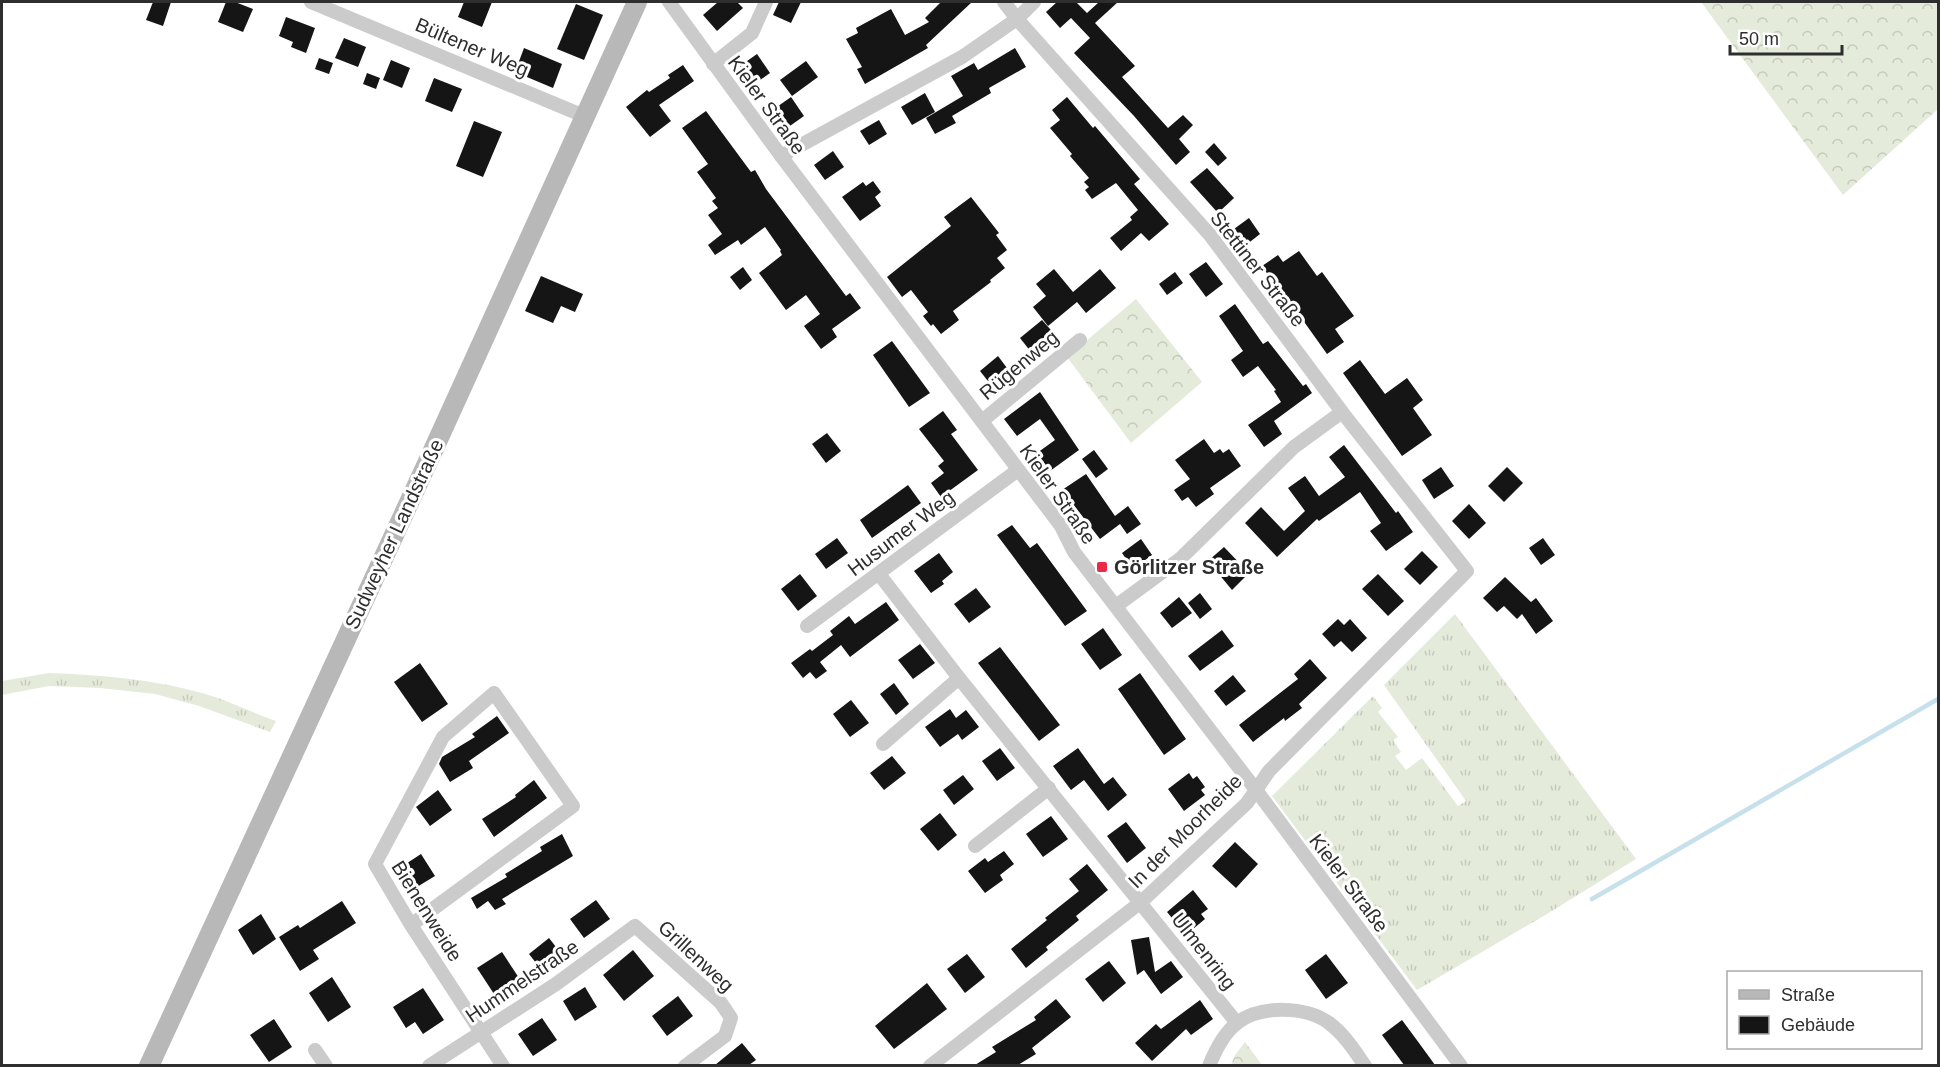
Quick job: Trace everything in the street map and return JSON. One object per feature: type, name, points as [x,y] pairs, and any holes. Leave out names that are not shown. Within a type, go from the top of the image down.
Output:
[{"type":"main road","name":"Sudweyher Landstraße","points":[[149,1065],[637,2]]},
{"type":"street","name":"Bültener Weg","points":[[311,2],[584,116]]},
{"type":"street","name":"Kieler Straße","points":[[669,2],[781,156],[1061,526],[1074,552],[1256,790],[1461,1065]]},
{"type":"street","points":[[713,64],[752,33],[766,2]]},
{"type":"street","name":"Stettiner Straße","points":[[1004,2],[1210,236],[1342,412],[1467,572]]},
{"type":"street","points":[[781,156],[962,57],[1017,19],[1034,2]]},
{"type":"street","name":"Rügenweg","points":[[982,421],[1080,340]]},
{"type":"street","points":[[1116,606],[1180,559],[1294,447],[1342,412]]},
{"type":"street","name":"Husumer Weg","points":[[807,626],[1018,470]]},
{"type":"street","name":"In der Moorheide","points":[[930,1065],[1141,902],[1247,803],[1269,771],[1467,572]]},
{"type":"street","name":"Ulmenring","points":[[879,574],[959,678],[1237,1023]]},
{"type":"street","points":[[883,744],[959,678]]},
{"type":"street","name":"Bienenweide","points":[[411,925],[573,806],[494,693],[443,737],[375,864],[411,925],[503,1065]]},
{"type":"street","points":[[975,846],[1049,788]]},
{"type":"street","name":"Hummelstraße","points":[[429,1065],[556,984],[635,926]]},
{"type":"street","name":"Grillenweg","points":[[635,926],[721,1003],[731,1018],[725,1036],[685,1065]]},
{"type":"street","points":[[1209,1065],[1217,1047],[1237,1023],[1262,1012],[1287,1009],[1310,1013],[1328,1022],[1346,1040],[1365,1065]]},
{"type":"street","points":[[315,1050],[326,1065]]},
{"type":"green space","points":[[1701,2],[1938,2],[1938,109],[1843,195]]},
{"type":"green space","points":[[1136,299],[1202,382],[1131,443],[1067,357]]},
{"type":"green space","points":[[1455,614],[1636,859],[1417,990],[1272,796],[1373,696],[1382,708],[1378,712],[1398,737],[1393,740],[1401,752],[1395,756],[1406,770],[1422,758],[1458,806],[1466,801],[1384,685]]},
{"type":"green space","points":[[49,673],[126,678],[183,688],[221,699],[276,721],[270,732],[199,706],[155,694],[100,688],[49,686],[2,695],[2,681]]},
{"type":"green space","points":[[1245,1042],[1262,1065],[1231,1065]]},
{"type":"building","points":[[153,2],[171,2],[163,26],[146,20]]},
{"type":"building","points":[[226,2],[235,2],[253,9],[243,32],[218,22]]},
{"type":"building","points":[[464,2],[492,2],[482,27],[458,17]]},
{"type":"building","points":[[718,2],[737,2],[743,8],[717,31],[703,15]]},
{"type":"building","points":[[779,2],[801,2],[791,23],[773,15]]},
{"type":"building","points":[[941,2],[972,2],[926,45],[928,48],[865,84],[857,69],[862,67],[846,39],[858,33],[856,28],[891,9],[905,35],[929,22],[925,18]]},
{"type":"building","points":[[1057,2],[1076,2],[1087,13],[1099,2],[1118,2],[1095,23],[1135,66],[1122,77],[1168,128],[1183,115],[1193,125],[1179,139],[1190,152],[1176,165],[1134,116],[1074,53],[1090,38],[1071,18],[1060,28],[1046,12]]},
{"type":"building","points":[[576,4],[603,15],[584,60],[557,49]]},
{"type":"building","points":[[286,17],[315,28],[306,53],[291,47],[293,42],[279,36]]},
{"type":"building","points":[[344,38],[366,47],[358,67],[335,58]]},
{"type":"building","points":[[524,48],[562,64],[553,88],[515,72]]},
{"type":"building","points":[[1015,48],[1026,67],[989,88],[991,93],[952,116],[956,123],[935,134],[926,118],[963,96],[951,76],[974,63],[978,70]]},
{"type":"building","points":[[757,54],[770,73],[753,85],[740,66]]},
{"type":"building","points":[[319,58],[333,63],[329,74],[315,69]]},
{"type":"building","points":[[391,60],[410,68],[402,88],[383,80]]},
{"type":"building","points":[[806,61],[818,77],[792,96],[780,80]]},
{"type":"building","points":[[683,65],[694,81],[659,105],[671,121],[650,137],[626,107],[647,90],[649,92],[670,78],[668,75]]},
{"type":"building","points":[[367,73],[380,78],[376,89],[363,84]]},
{"type":"building","points":[[434,78],[462,89],[452,112],[425,101]]},
{"type":"building","points":[[925,93],[935,112],[912,125],[901,107]]},
{"type":"building","points":[[791,97],[804,116],[787,128],[774,109]]},
{"type":"building","points":[[1067,97],[1140,179],[1134,184],[1169,224],[1149,241],[1141,233],[1121,251],[1110,238],[1132,220],[1130,217],[1138,210],[1116,183],[1092,199],[1085,190],[1089,187],[1084,182],[1089,178],[1050,128],[1060,120],[1052,110]]},
{"type":"building","points":[[706,111],[751,172],[755,170],[766,189],[846,296],[850,293],[861,308],[832,329],[837,337],[821,349],[804,326],[820,314],[806,295],[786,310],[759,273],[782,255],[765,227],[741,245],[738,240],[715,255],[708,245],[722,234],[708,215],[718,208],[712,201],[716,198],[697,172],[708,164],[682,128]]},
{"type":"building","points":[[879,120],[887,134],[869,145],[860,131]]},
{"type":"building","points":[[474,121],[502,132],[483,177],[456,166]]},
{"type":"building","points":[[1214,143],[1227,158],[1218,166],[1205,152]]},
{"type":"building","points":[[833,151],[844,167],[825,180],[814,165]]},
{"type":"building","points":[[1207,168],[1234,198],[1218,213],[1190,182]]},
{"type":"building","points":[[873,181],[881,192],[875,197],[881,206],[860,221],[842,197],[863,182],[866,186]]},
{"type":"building","points":[[971,197],[999,233],[996,235],[1007,250],[997,258],[1005,268],[990,280],[991,282],[953,311],[959,320],[941,334],[923,316],[928,312],[911,290],[902,297],[887,277],[951,226],[944,217]]},
{"type":"building","points":[[1249,218],[1260,234],[1246,245],[1234,229]]},
{"type":"building","points":[[1299,251],[1317,276],[1322,272],[1354,316],[1335,329],[1344,342],[1327,354],[1262,266],[1278,255],[1283,262]]},
{"type":"building","points":[[1206,262],[1223,284],[1206,297],[1189,274]]},
{"type":"building","points":[[743,267],[752,280],[740,290],[730,277]]},
{"type":"building","points":[[1054,269],[1073,292],[1100,269],[1116,288],[1086,313],[1077,302],[1048,326],[1033,307],[1046,296],[1036,284]]},
{"type":"building","points":[[1175,272],[1183,283],[1167,295],[1159,284]]},
{"type":"building","points":[[541,276],[583,294],[575,312],[561,306],[553,323],[525,311]]},
{"type":"building","points":[[1235,304],[1263,344],[1268,341],[1303,386],[1306,384],[1312,393],[1274,421],[1282,434],[1264,447],[1248,425],[1281,402],[1274,391],[1276,390],[1258,366],[1243,377],[1231,360],[1243,351],[1219,316]]},
{"type":"building","points":[[1042,320],[1058,338],[1035,357],[1020,338]]},
{"type":"building","points":[[892,341],[930,393],[909,407],[873,355]]},
{"type":"building","points":[[998,356],[1013,376],[995,390],[980,371]]},
{"type":"building","points":[[1360,360],[1385,394],[1407,378],[1423,400],[1413,408],[1432,435],[1402,456],[1343,373]]},
{"type":"building","points":[[1040,392],[1079,450],[1050,471],[1037,453],[1055,440],[1040,419],[1017,436],[1004,419]]},
{"type":"building","points":[[943,411],[957,430],[951,434],[978,470],[941,497],[931,483],[944,473],[938,466],[944,461],[919,429]]},
{"type":"building","points":[[827,433],[841,451],[826,463],[812,444]]},
{"type":"building","points":[[1204,439],[1214,453],[1220,449],[1223,453],[1229,449],[1241,466],[1210,488],[1214,494],[1196,507],[1188,497],[1182,501],[1174,490],[1190,479],[1175,460]]},
{"type":"building","points":[[1344,445],[1413,532],[1386,551],[1370,531],[1381,523],[1360,492],[1319,521],[1317,519],[1277,557],[1245,523],[1261,507],[1284,531],[1305,511],[1288,488],[1305,476],[1319,496],[1345,477],[1329,457]]},
{"type":"building","points":[[1094,450],[1108,469],[1096,478],[1082,459]]},
{"type":"building","points":[[1441,467],[1454,486],[1434,499],[1422,480]]},
{"type":"building","points":[[1507,467],[1523,483],[1504,502],[1488,486]]},
{"type":"building","points":[[1086,474],[1115,516],[1128,506],[1141,524],[1127,534],[1120,524],[1100,539],[1062,490]]},
{"type":"building","points":[[908,485],[921,503],[872,538],[860,520]]},
{"type":"building","points":[[1469,504],[1486,523],[1469,539],[1452,521]]},
{"type":"building","points":[[1012,525],[1030,548],[1037,543],[1087,611],[1065,626],[997,535]]},
{"type":"building","points":[[837,538],[848,553],[826,569],[815,554]]},
{"type":"building","points":[[1543,538],[1555,555],[1541,565],[1529,548]]},
{"type":"building","points":[[1141,539],[1152,555],[1133,569],[1122,553]]},
{"type":"building","points":[[1224,547],[1249,573],[1232,590],[1208,561]]},
{"type":"building","points":[[1422,551],[1438,567],[1420,585],[1404,569]]},
{"type":"building","points":[[939,553],[953,572],[942,581],[944,584],[931,593],[914,571]]},
{"type":"building","points":[[800,574],[817,596],[798,611],[781,589]]},
{"type":"building","points":[[1378,574],[1404,601],[1388,616],[1362,589]]},
{"type":"building","points":[[1505,577],[1531,602],[1536,598],[1553,621],[1536,634],[1522,614],[1517,619],[1504,606],[1497,612],[1483,598]]},
{"type":"building","points":[[976,588],[991,607],[969,623],[954,604]]},
{"type":"building","points":[[1200,593],[1212,609],[1200,619],[1188,603]]},
{"type":"building","points":[[1179,597],[1192,613],[1172,628],[1160,613]]},
{"type":"building","points":[[886,602],[899,620],[850,657],[841,645],[820,662],[827,671],[816,679],[810,672],[803,678],[791,663],[833,635],[830,631],[849,616],[855,624]]},
{"type":"building","points":[[1338,619],[1344,625],[1350,619],[1367,638],[1352,652],[1341,641],[1334,647],[1322,634]]},
{"type":"building","points":[[1103,628],[1122,655],[1100,670],[1081,644]]},
{"type":"building","points":[[1222,630],[1234,646],[1200,671],[1188,656]]},
{"type":"building","points":[[920,644],[935,663],[913,679],[898,660]]},
{"type":"building","points":[[1000,647],[1060,725],[1039,741],[978,663]]},
{"type":"building","points":[[1310,659],[1327,678],[1299,704],[1302,708],[1285,721],[1284,718],[1253,742],[1239,725],[1298,679],[1294,674]]},
{"type":"building","points":[[420,663],[448,704],[422,722],[394,682]]},
{"type":"building","points":[[1140,673],[1186,739],[1164,755],[1118,689]]},
{"type":"building","points":[[1233,675],[1246,691],[1226,706],[1214,691]]},
{"type":"building","points":[[894,683],[909,704],[896,715],[880,694]]},
{"type":"building","points":[[851,700],[869,723],[850,737],[833,714]]},
{"type":"building","points":[[950,709],[956,718],[966,710],[979,727],[962,740],[958,734],[940,747],[925,727]]},
{"type":"building","points":[[497,716],[509,733],[469,761],[473,768],[450,782],[439,764],[442,757],[475,737],[472,734]]},
{"type":"building","points":[[1000,748],[1015,768],[997,781],[982,761]]},
{"type":"building","points":[[1078,748],[1104,784],[1113,777],[1127,795],[1108,811],[1084,780],[1071,790],[1053,766]]},
{"type":"building","points":[[892,756],[906,773],[884,790],[870,773]]},
{"type":"building","points":[[1189,773],[1193,779],[1197,776],[1205,787],[1201,790],[1205,795],[1184,811],[1168,789]]},
{"type":"building","points":[[963,775],[974,789],[954,805],[943,790]]},
{"type":"building","points":[[534,780],[547,798],[494,837],[482,819],[516,797],[515,795]]},
{"type":"building","points":[[438,790],[452,810],[430,826],[416,807]]},
{"type":"building","points":[[940,813],[957,835],[938,851],[920,829]]},
{"type":"building","points":[[1051,816],[1068,839],[1043,857],[1026,834]]},
{"type":"building","points":[[1126,822],[1146,848],[1127,863],[1107,836]]},
{"type":"building","points":[[562,834],[573,856],[502,899],[506,904],[495,910],[488,901],[477,909],[471,898],[507,877],[505,874],[542,851],[540,847]]},
{"type":"building","points":[[1235,842],[1258,864],[1236,888],[1212,866]]},
{"type":"building","points":[[1004,851],[1014,864],[1000,875],[1003,880],[985,893],[968,871],[985,858],[988,862]]},
{"type":"building","points":[[421,854],[435,876],[412,890],[398,869]]},
{"type":"building","points":[[1087,864],[1108,890],[1076,916],[1079,920],[1046,947],[1048,950],[1026,968],[1011,949],[1079,891],[1069,879]]},
{"type":"building","points":[[1193,890],[1208,909],[1201,914],[1205,919],[1193,929],[1189,924],[1182,930],[1167,912]]},
{"type":"building","points":[[596,900],[610,919],[584,938],[570,919]]},
{"type":"building","points":[[342,901],[356,923],[313,950],[319,959],[300,971],[279,937],[298,925],[300,928]]},
{"type":"building","points":[[261,914],[276,939],[253,955],[238,930]]},
{"type":"building","points":[[1149,937],[1155,972],[1171,961],[1183,977],[1161,994],[1144,970],[1137,975],[1131,940]]},
{"type":"building","points":[[549,938],[563,956],[543,972],[529,954]]},
{"type":"building","points":[[633,950],[654,976],[624,1001],[603,975]]},
{"type":"building","points":[[502,952],[519,978],[494,994],[477,968]]},
{"type":"building","points":[[967,954],[985,977],[965,993],[947,969]]},
{"type":"building","points":[[1326,954],[1348,983],[1326,999],[1305,970]]},
{"type":"building","points":[[1109,961],[1126,983],[1103,1002],[1085,979]]},
{"type":"building","points":[[332,977],[351,1007],[328,1022],[309,993]]},
{"type":"building","points":[[927,983],[947,1009],[894,1049],[875,1026]]},
{"type":"building","points":[[585,987],[597,1007],[575,1021],[563,1001]]},
{"type":"building","points":[[423,988],[444,1020],[423,1034],[415,1022],[406,1028],[393,1007]]},
{"type":"building","points":[[678,996],[693,1016],[667,1036],[652,1016]]},
{"type":"building","points":[[1056,999],[1071,1017],[1032,1048],[1036,1054],[1018,1065],[975,1065],[996,1052],[992,1047],[1036,1020],[1034,1017]]},
{"type":"building","points":[[1200,1000],[1213,1019],[1191,1035],[1186,1029],[1152,1061],[1135,1043],[1156,1024],[1161,1029]]},
{"type":"building","points":[[542,1018],[557,1040],[533,1056],[518,1034]]},
{"type":"building","points":[[274,1019],[292,1047],[269,1062],[250,1035]]},
{"type":"building","points":[[1402,1020],[1435,1065],[1404,1065],[1382,1035]]},
{"type":"building","points":[[742,1043],[756,1060],[749,1065],[715,1065]]},
{"type":"waterway","points":[[1592,899],[1938,699]]},
{"type":"place","name":"Görlitzer Straße","points":[[1102,567]]}]
